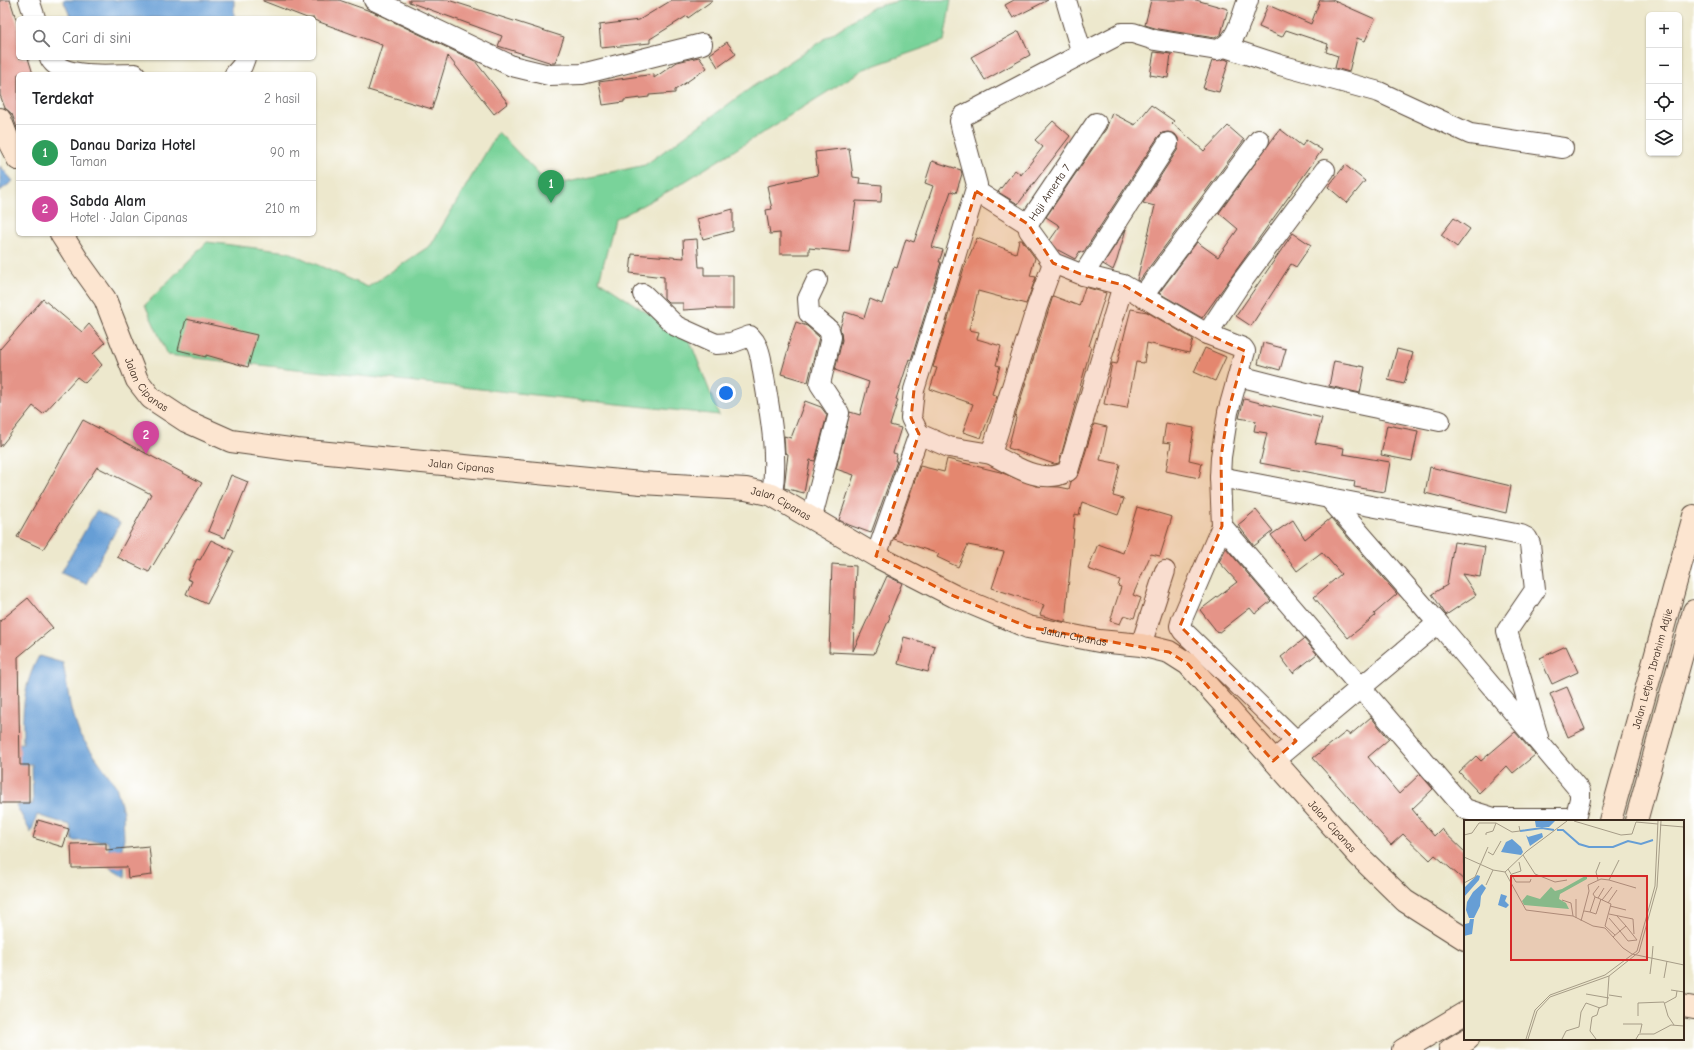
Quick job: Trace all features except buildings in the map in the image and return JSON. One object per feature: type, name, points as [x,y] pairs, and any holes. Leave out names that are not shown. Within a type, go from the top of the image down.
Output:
[{"type":"street","points":[[29,0],[34,16]]},
{"type":"street","points":[[374,0],[512,66],[549,74],[582,74],[702,44]]},
{"type":"street","points":[[1066,0],[1082,54]]},
{"type":"street","points":[[1123,285],[1068,471],[1058,477],[1047,478],[1024,470],[991,454],[949,447],[919,434],[911,418],[914,390],[978,185],[960,121],[963,116],[1122,33],[1133,33],[1155,40],[1217,50],[1225,47],[1233,40],[1248,0]]},
{"type":"street","points":[[1225,47],[1280,65],[1379,92],[1470,134],[1564,148]]},
{"type":"street","points":[[51,60],[62,70],[75,72]]},
{"type":"street","points":[[237,72],[242,66],[244,60]]},
{"type":"street","points":[[0,119],[16,155]]},
{"type":"street","name":"Haji Amerta 7","points":[[1053,263],[1029,230],[1028,224],[1096,123]]},
{"type":"street","points":[[1142,297],[1258,140]]},
{"type":"street","points":[[1083,275],[1168,143]]},
{"type":"street","points":[[1207,334],[1240,284],[1325,170]]},
{"type":"street","points":[[976,191],[1028,224]]},
{"type":"street","name":"Jalan Cipanas","points":[[62,236],[105,299],[137,380],[151,398],[186,421],[231,441],[298,450],[419,460],[641,483],[746,489],[772,495],[812,517],[876,556],[954,596],[1028,627],[1099,641],[1142,645],[1169,652],[1188,664],[1360,857],[1405,901],[1464,938]]},
{"type":"street","points":[[991,454],[1037,307],[1053,263],[1083,275],[1123,285],[1207,334],[1243,348],[1246,351],[1228,412],[1220,477],[1222,526],[1180,626],[1183,631],[1296,741]]},
{"type":"street","points":[[812,517],[839,413],[820,384],[831,337],[829,330],[809,313],[808,299],[817,280]]},
{"type":"street","points":[[643,294],[676,326],[716,344],[731,343],[750,336],[754,340],[759,349],[761,359],[774,442],[775,473],[772,495]]},
{"type":"street","points":[[1239,376],[1310,394],[1440,422]]},
{"type":"street","points":[[876,556],[919,434]]},
{"type":"street","points":[[1220,477],[1521,535],[1527,538],[1530,544],[1535,590],[1507,631],[1540,744]]},
{"type":"street","points":[[1222,526],[1465,809],[1477,814],[1494,818],[1570,818],[1576,815],[1580,799],[1580,791],[1438,623],[1329,498]]},
{"type":"street","name":"Jalan Letjen Ibrahim Adjie","points":[[1610,820],[1694,516]]},
{"type":"street","points":[[1142,645],[1165,571]]},
{"type":"street","points":[[1636,820],[1694,611]]},
{"type":"street","points":[[1273,761],[1438,623]]},
{"type":"street","points":[[1684,1006],[1694,1008]]},
{"type":"street","points":[[1403,1050],[1464,1014]]},
{"type":"street","points":[[1450,1050],[1466,1040]]},
{"type":"highlighted area","points":[[976,191],[1028,224],[1053,263],[1083,275],[1123,285],[1207,334],[1245,351],[1228,412],[1221,457],[1222,526],[1180,626],[1296,741],[1273,761],[1188,664],[1169,652],[1028,627],[954,596],[876,556],[919,434],[911,418],[914,390]]},
{"type":"green space","points":[[902,0],[951,0],[944,41],[864,69],[676,187],[615,220],[599,281],[690,341],[719,415],[168,355],[145,305],[207,242],[288,252],[368,287],[431,245],[498,132],[550,186],[645,165],[752,87],[871,8]]},
{"type":"water","points":[[63,0],[234,0],[234,16],[70,16]]},
{"type":"water","points":[[0,166],[13,181],[0,191]]},
{"type":"water","points":[[96,511],[120,523],[86,584],[61,573]]},
{"type":"water","points":[[39,656],[63,663],[71,710],[80,735],[116,786],[123,812],[124,838],[122,848],[125,877],[110,868],[108,841],[73,841],[70,825],[37,815],[31,833],[16,805],[33,804],[32,764],[13,764],[13,744],[23,743],[23,709],[25,698],[30,677]]},
{"type":"place","name":"Danau Dariza Hotel","points":[[551,203]]},
{"type":"place","name":"Sabda Alam","points":[[146,454]]}]
